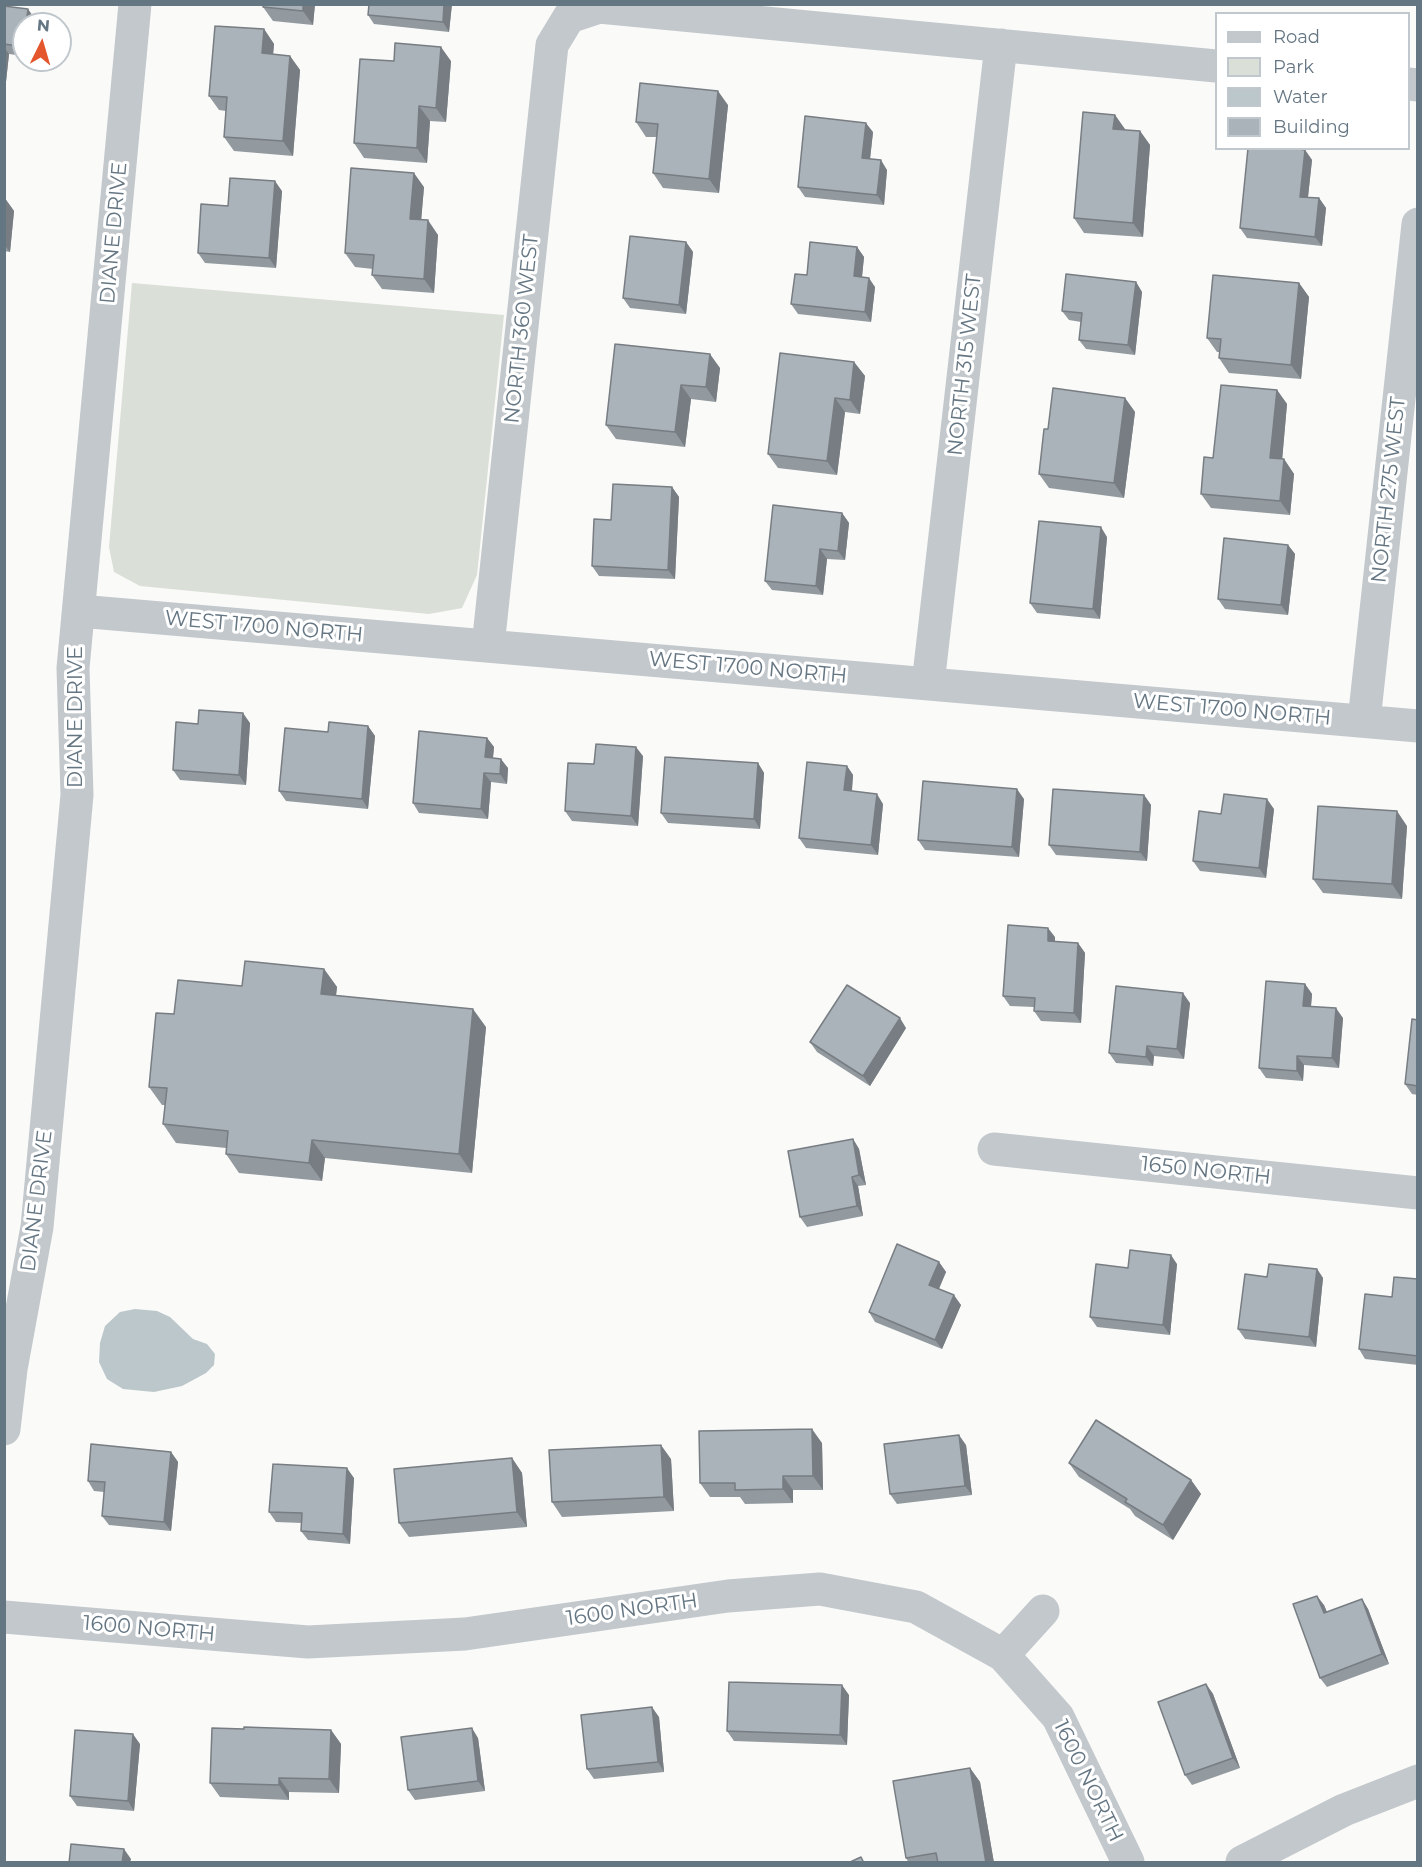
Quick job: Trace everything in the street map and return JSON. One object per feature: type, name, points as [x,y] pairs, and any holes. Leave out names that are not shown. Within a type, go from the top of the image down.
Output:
[{"type":"street","name":"DIANE DRIVE","points":[[4,1429],[11,1369],[37,1227],[76,806],[73,668],[135,4]]},
{"type":"street","name":"NORTH 360 WEST","points":[[488,646],[552,45],[569,17],[599,7],[1001,45]]},
{"type":"street","points":[[1001,45],[1215,66]]},
{"type":"street","name":"NORTH 315 WEST","points":[[928,684],[1001,45]]},
{"type":"street","name":"NORTH 275 WEST","points":[[1364,721],[1418,224]]},
{"type":"street","name":"WEST 1700 NORTH","points":[[79,611],[1418,726]]},
{"type":"street","name":"1650 NORTH","points":[[994,1149],[1418,1193]]},
{"type":"street","name":"1600 NORTH","points":[[4,1617],[308,1642],[465,1634],[728,1596],[820,1589],[916,1607],[1003,1655],[1058,1717],[1128,1863]]},
{"type":"street","points":[[1003,1655],[1043,1611]]},
{"type":"street","points":[[1242,1863],[1344,1810],[1418,1781]]},
{"type":"green space","points":[[132,283],[504,315],[477,575],[462,608],[429,614],[140,586],[114,572],[109,547]]},
{"type":"water","points":[[135,1309],[157,1311],[170,1317],[193,1339],[207,1344],[215,1354],[214,1365],[206,1373],[182,1386],[154,1392],[123,1389],[107,1379],[99,1362],[100,1343],[105,1326],[120,1312]]},
{"type":"building","points":[[264,4],[303,4],[303,11],[263,7]]},
{"type":"building","points":[[369,4],[444,4],[443,22],[368,15]]},
{"type":"building","points":[[4,6],[28,9],[28,12],[12,12],[12,45],[4,44]]},
{"type":"building","points":[[215,26],[264,29],[262,53],[290,56],[283,141],[224,137],[227,97],[209,96]]},
{"type":"building","points":[[395,43],[441,47],[436,108],[419,106],[417,148],[354,143],[360,59],[394,61]]},
{"type":"building","points":[[640,83],[718,91],[709,179],[653,173],[658,124],[636,122]]},
{"type":"building","points":[[1083,112],[1115,115],[1113,129],[1140,131],[1133,223],[1074,218]]},
{"type":"building","points":[[805,116],[866,123],[862,158],[881,160],[877,195],[798,187]]},
{"type":"building","points":[[1248,150],[1305,150],[1300,197],[1319,198],[1315,237],[1240,228]]},
{"type":"building","points":[[351,168],[414,173],[410,219],[428,220],[424,279],[372,275],[374,255],[345,253]]},
{"type":"building","points":[[230,178],[275,181],[269,258],[198,253],[201,204],[228,206]]},
{"type":"building","points":[[630,236],[686,242],[679,305],[623,298]]},
{"type":"building","points":[[810,242],[857,247],[854,276],[869,278],[865,312],[791,304],[795,274],[807,275]]},
{"type":"building","points":[[1066,274],[1136,282],[1128,345],[1079,340],[1082,313],[1062,311]]},
{"type":"building","points":[[1213,275],[1299,283],[1291,365],[1219,358],[1221,339],[1207,338]]},
{"type":"building","points":[[615,344],[710,354],[706,387],[681,385],[675,432],[606,425]]},
{"type":"building","points":[[780,353],[854,362],[850,400],[835,398],[827,461],[768,454]]},
{"type":"building","points":[[1221,385],[1277,390],[1270,458],[1284,459],[1280,501],[1201,494],[1204,457],[1213,458]]},
{"type":"building","points":[[1053,388],[1125,398],[1114,483],[1039,474],[1044,429],[1048,429]]},
{"type":"building","points":[[613,484],[672,487],[668,570],[592,566],[594,519],[611,520]]},
{"type":"building","points":[[773,505],[842,513],[838,551],[820,549],[816,586],[765,581]]},
{"type":"building","points":[[1039,521],[1101,527],[1093,609],[1030,603]]},
{"type":"building","points":[[1224,538],[1288,545],[1281,605],[1218,599]]},
{"type":"building","points":[[199,710],[243,713],[239,775],[173,770],[176,722],[198,724]]},
{"type":"building","points":[[329,722],[368,726],[362,799],[279,791],[285,728],[328,732]]},
{"type":"building","points":[[419,731],[487,738],[485,757],[501,759],[500,774],[484,773],[481,809],[413,803]]},
{"type":"building","points":[[596,744],[636,747],[631,816],[565,811],[568,763],[594,764]]},
{"type":"building","points":[[665,757],[758,763],[754,819],[661,813]]},
{"type":"building","points":[[807,762],[847,766],[844,790],[877,794],[871,845],[799,838]]},
{"type":"building","points":[[923,781],[1017,789],[1012,847],[918,840]]},
{"type":"building","points":[[1053,789],[1144,795],[1140,852],[1049,845]]},
{"type":"building","points":[[1224,794],[1267,799],[1259,868],[1193,861],[1199,811],[1221,814]]},
{"type":"building","points":[[1318,806],[1397,811],[1392,884],[1313,879]]},
{"type":"building","points":[[1008,925],[1048,928],[1048,941],[1078,943],[1074,1013],[1034,1011],[1035,998],[1003,996]]},
{"type":"building","points":[[245,961],[324,969],[321,994],[473,1009],[459,1154],[312,1140],[309,1163],[226,1154],[228,1131],[163,1124],[167,1088],[149,1087],[156,1013],[174,1014],[178,980],[242,986]]},
{"type":"building","points":[[1266,981],[1305,984],[1303,1006],[1336,1008],[1332,1058],[1297,1056],[1297,1071],[1259,1068]]},
{"type":"building","points":[[847,985],[900,1018],[863,1076],[810,1042]]},
{"type":"building","points":[[1116,986],[1183,993],[1177,1049],[1147,1046],[1146,1057],[1109,1053]]},
{"type":"building","points":[[1412,1019],[1418,1020],[1418,1086],[1405,1084]]},
{"type":"building","points":[[853,1139],[859,1175],[852,1177],[857,1206],[800,1217],[788,1151]]},
{"type":"building","points":[[897,1244],[939,1262],[929,1285],[954,1295],[935,1340],[869,1312]]},
{"type":"building","points":[[1130,1250],[1171,1255],[1163,1325],[1090,1317],[1096,1264],[1128,1268]]},
{"type":"building","points":[[1269,1264],[1317,1269],[1309,1337],[1238,1329],[1245,1274],[1267,1277]]},
{"type":"building","points":[[1394,1277],[1418,1279],[1418,1356],[1359,1349],[1365,1294],[1392,1297]]},
{"type":"building","points":[[1096,1420],[1191,1480],[1163,1525],[1125,1502],[1127,1499],[1069,1463]]},
{"type":"building","points":[[812,1429],[813,1476],[783,1476],[783,1489],[735,1490],[735,1483],[700,1483],[699,1431]]},
{"type":"building","points":[[959,1435],[965,1486],[890,1494],[884,1444]]},
{"type":"building","points":[[91,1444],[171,1452],[164,1522],[102,1516],[105,1482],[88,1481]]},
{"type":"building","points":[[661,1445],[664,1497],[552,1502],[549,1450]]},
{"type":"building","points":[[512,1458],[517,1512],[399,1523],[394,1469]]},
{"type":"building","points":[[273,1464],[347,1468],[343,1534],[301,1531],[302,1513],[269,1512]]},
{"type":"building","points":[[1317,1596],[1324,1613],[1362,1599],[1382,1654],[1320,1678],[1293,1604]]},
{"type":"building","points":[[729,1682],[842,1685],[840,1735],[727,1731]]},
{"type":"building","points":[[1206,1684],[1233,1758],[1185,1775],[1158,1702]]},
{"type":"building","points":[[652,1707],[658,1762],[587,1769],[581,1715]]},
{"type":"building","points":[[244,1727],[331,1730],[329,1779],[279,1778],[279,1785],[210,1783],[212,1728],[244,1729]]},
{"type":"building","points":[[472,1728],[478,1781],[408,1790],[401,1737]]},
{"type":"building","points":[[75,1730],[133,1734],[128,1801],[70,1796]]},
{"type":"building","points":[[970,1768],[986,1863],[938,1863],[936,1853],[906,1858],[893,1781]]},
{"type":"building","points":[[71,1844],[124,1849],[122,1863],[69,1863]]},
{"type":"building","points":[[861,1857],[864,1863],[848,1863]]}]
